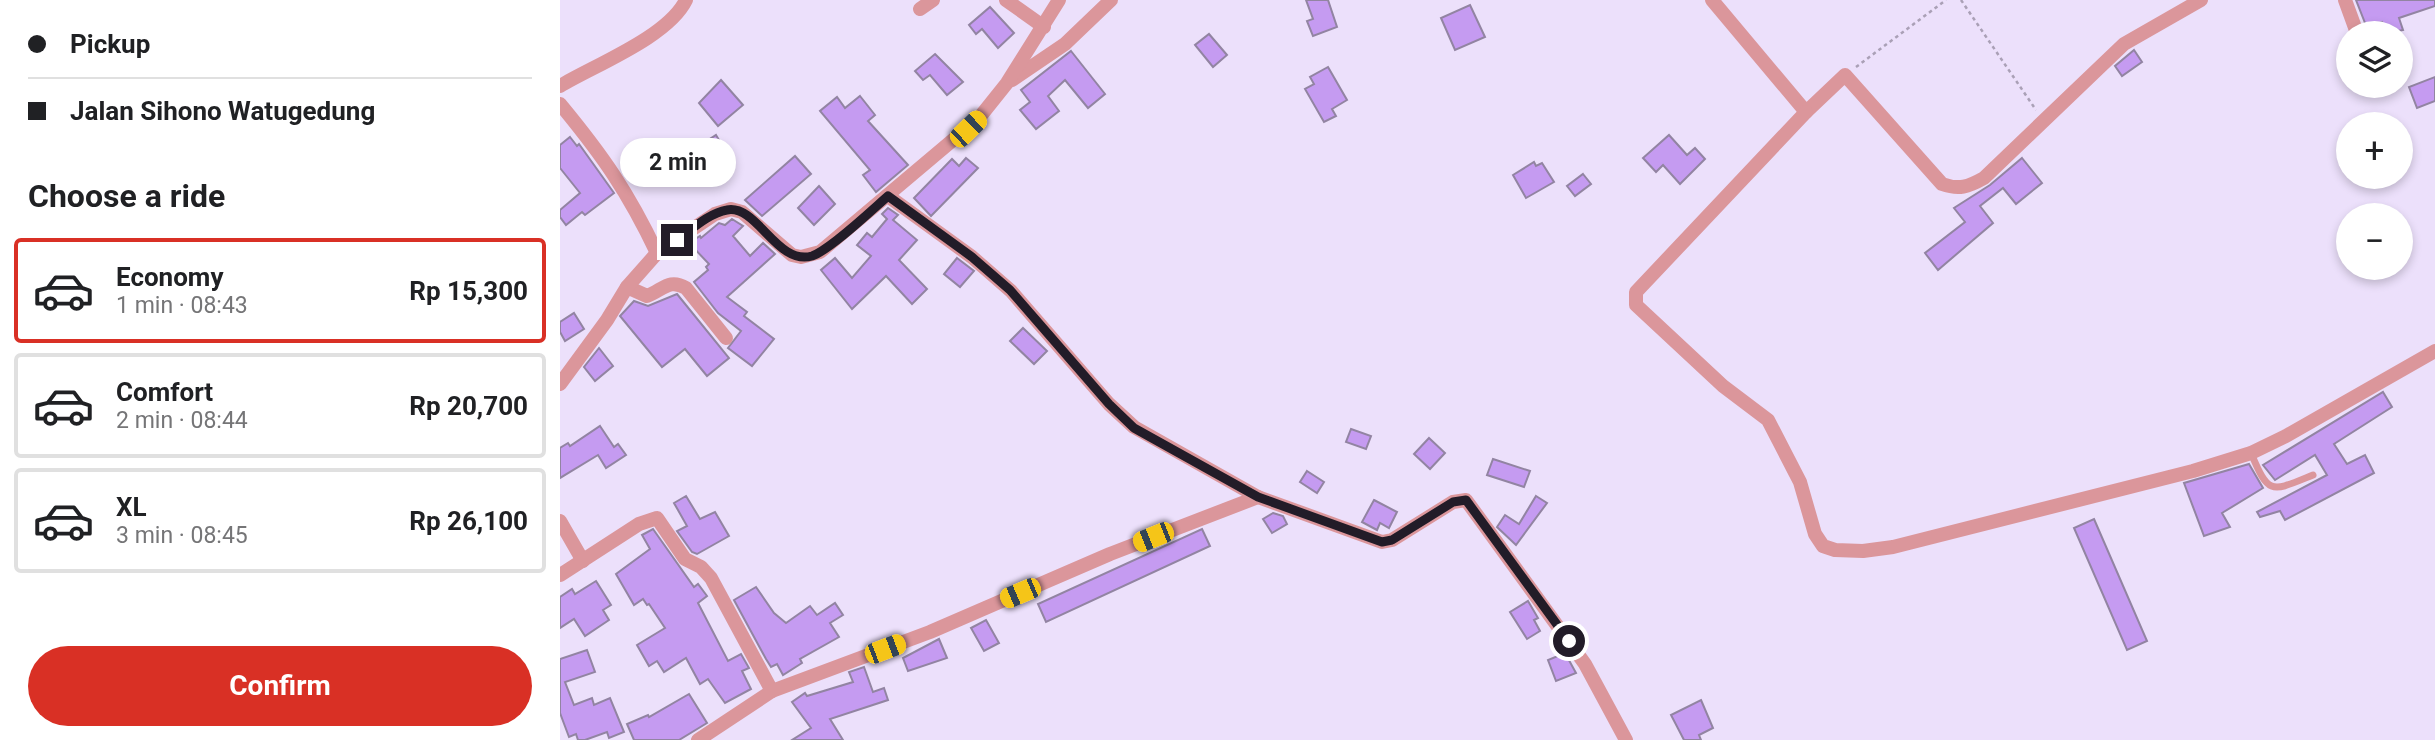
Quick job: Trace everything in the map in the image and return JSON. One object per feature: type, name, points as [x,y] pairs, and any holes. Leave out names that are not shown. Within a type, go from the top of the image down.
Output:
[{"type":"street","points":[[560,86],[637,43],[672,19],[686,0]]},
{"type":"street","points":[[920,9],[933,0]]},
{"type":"street","points":[[1006,0],[1044,27]]},
{"type":"street","points":[[560,384],[607,320],[627,287],[657,253],[715,214],[731,209],[741,212],[792,255],[812,256],[956,140],[1007,83],[1059,0]]},
{"type":"street","points":[[1007,83],[1065,44],[1111,0]]},
{"type":"street","points":[[1713,0],[1806,112]]},
{"type":"street","points":[[2201,0],[2124,44],[1984,178],[1969,186],[1955,188],[1942,184],[1845,75],[1806,112],[1636,292],[1636,305],[1723,386],[1768,420],[1800,482],[1815,534],[1824,546],[1835,550],[1863,551],[1893,547],[2193,471],[2251,453],[2286,436],[2435,351]]},
{"type":"street","points":[[2344,0],[2352,21]]},
{"type":"street","points":[[560,104],[605,158],[628,192],[657,253]]},
{"type":"street","points":[[888,196],[972,257],[1010,290],[1109,404],[1134,428],[1258,497],[1382,542],[1392,540],[1453,502],[1466,500],[1585,664],[1626,740]]},
{"type":"street","points":[[627,287],[647,296],[671,282],[678,283],[686,288],[726,338]]},
{"type":"street","points":[[698,740],[772,691],[930,632],[1110,554],[1258,497]]},
{"type":"street","points":[[560,575],[639,524],[657,518],[685,559],[701,566],[711,578],[772,691]]},
{"type":"street","points":[[560,521],[583,561]]},
{"type":"lane","points":[[2251,453],[2262,481],[2271,487],[2285,486],[2313,475]]},
{"type":"path","points":[[1845,75],[1946,0]]},
{"type":"path","points":[[1961,0],[2044,121]]},
{"type":"building","points":[[1306,0],[1328,0],[1337,27],[1313,36],[1307,21],[1313,19]]},
{"type":"building","points":[[2356,0],[2435,0],[2435,6],[2399,18],[2400,21],[2364,21]]},
{"type":"building","points":[[1470,5],[1485,37],[1455,50],[1441,18]]},
{"type":"building","points":[[990,7],[1014,33],[998,48],[982,29],[976,34],[969,25]]},
{"type":"building","points":[[1209,34],[1227,55],[1213,67],[1195,45]]},
{"type":"building","points":[[2134,50],[2142,62],[2122,76],[2115,66]]},
{"type":"building","points":[[1071,51],[1105,94],[1088,108],[1065,80],[1048,96],[1059,111],[1036,129],[1020,110],[1030,102],[1021,90]]},
{"type":"building","points":[[935,54],[963,82],[947,95],[930,75],[923,80],[915,71]]},
{"type":"building","points":[[1328,67],[1347,100],[1332,109],[1336,116],[1324,122],[1305,89],[1314,84],[1310,77]]},
{"type":"building","points":[[2435,77],[2435,101],[2417,108],[2413,98],[2413,85]]},
{"type":"building","points":[[721,80],[743,105],[718,126],[699,103]]},
{"type":"building","points":[[860,96],[875,115],[868,121],[908,165],[876,192],[863,175],[870,170],[820,111],[837,97],[845,108]]},
{"type":"building","points":[[716,135],[729,157],[712,168],[699,146]]},
{"type":"building","points":[[1669,135],[1687,155],[1695,148],[1705,159],[1680,184],[1663,165],[1656,172],[1643,158]]},
{"type":"building","points":[[570,137],[577,146],[579,144],[614,193],[585,215],[582,212],[566,225],[560,217],[560,210],[580,193],[560,168],[560,145]]},
{"type":"building","points":[[795,156],[811,174],[762,216],[745,200]]},
{"type":"building","points":[[966,158],[978,168],[931,216],[914,198],[952,159],[959,166]]},
{"type":"building","points":[[2022,158],[2042,183],[2016,204],[2003,188],[1980,206],[1993,223],[1938,270],[1925,253],[1965,222],[1954,208],[1990,185]]},
{"type":"building","points":[[1534,162],[1536,166],[1542,163],[1554,182],[1526,198],[1513,175]]},
{"type":"building","points":[[1583,174],[1591,184],[1575,196],[1567,186]]},
{"type":"building","points":[[819,186],[835,204],[814,225],[798,208]]},
{"type":"building","points":[[888,208],[898,215],[893,220],[917,240],[899,260],[927,289],[912,304],[886,276],[852,309],[821,270],[835,258],[852,278],[871,256],[857,245],[867,233],[872,237],[887,219],[882,214]]},
{"type":"building","points":[[732,219],[743,226],[733,236],[750,256],[763,243],[775,254],[727,297],[747,312],[744,316],[774,339],[752,366],[728,348],[741,331],[718,313],[694,282],[708,270],[706,267],[709,264],[689,243],[700,236],[701,238],[719,223],[725,225]]},
{"type":"building","points":[[957,258],[974,271],[960,287],[944,274]]},
{"type":"building","points":[[677,294],[729,358],[707,376],[685,349],[662,367],[620,316],[634,301],[648,306]]},
{"type":"building","points":[[574,313],[584,329],[565,341],[560,332],[560,322]]},
{"type":"building","points":[[1023,328],[1047,351],[1034,364],[1010,341]]},
{"type":"building","points":[[599,348],[613,366],[595,381],[584,367]]},
{"type":"building","points":[[2383,392],[2392,407],[2334,444],[2347,464],[2365,455],[2374,473],[2285,520],[2280,511],[2260,517],[2257,512],[2327,475],[2315,455],[2275,480],[2263,465]]},
{"type":"building","points":[[600,426],[614,447],[618,444],[626,455],[606,468],[598,455],[560,478],[560,448],[568,443],[570,446]]},
{"type":"building","points":[[1351,429],[1371,436],[1366,449],[1346,442]]},
{"type":"building","points":[[1429,438],[1445,453],[1430,469],[1414,454]]},
{"type":"building","points":[[1493,459],[1530,471],[1524,487],[1487,475]]},
{"type":"building","points":[[2249,464],[2263,488],[2222,513],[2230,527],[2204,536],[2184,483]]},
{"type":"building","points":[[1307,471],[1324,482],[1317,493],[1300,482]]},
{"type":"building","points":[[686,496],[700,519],[715,512],[729,536],[697,554],[692,552],[677,531],[687,526],[674,503]]},
{"type":"building","points":[[1536,496],[1547,503],[1516,545],[1497,527],[1505,515],[1519,524]]},
{"type":"building","points":[[1374,500],[1397,512],[1389,528],[1380,523],[1377,530],[1362,522]]},
{"type":"building","points":[[1273,513],[1283,516],[1287,524],[1272,533],[1263,519]]},
{"type":"building","points":[[2094,519],[2147,641],[2127,650],[2074,528]]},
{"type":"building","points":[[653,529],[694,587],[698,584],[707,596],[698,603],[728,661],[741,654],[749,668],[742,671],[751,689],[725,703],[708,679],[700,684],[686,658],[664,672],[657,661],[649,666],[637,645],[665,628],[643,599],[634,605],[616,574],[650,549],[642,535]]},
{"type":"building","points":[[1202,529],[1210,546],[1046,622],[1038,604]]},
{"type":"building","points":[[596,581],[611,605],[603,610],[609,620],[585,636],[574,619],[560,628],[560,597],[572,589],[575,594]]},
{"type":"building","points":[[756,587],[774,613],[786,623],[810,606],[817,615],[835,603],[843,615],[830,623],[839,637],[800,659],[802,663],[783,675],[777,664],[771,667],[734,600]]},
{"type":"building","points":[[1528,601],[1538,618],[1534,620],[1540,631],[1527,639],[1510,612]]},
{"type":"building","points":[[986,620],[999,643],[984,651],[971,628]]},
{"type":"building","points":[[939,639],[947,658],[908,671],[903,658]]},
{"type":"building","points":[[587,650],[595,672],[565,682],[574,705],[592,698],[594,705],[610,698],[624,732],[609,738],[607,732],[585,740],[578,740],[576,734],[569,737],[560,713],[560,659]]},
{"type":"building","points":[[1565,653],[1576,673],[1556,681],[1548,660]]},
{"type":"building","points":[[864,667],[873,692],[884,688],[888,700],[830,719],[843,740],[792,740],[811,728],[792,702],[805,693],[807,696],[853,682],[849,672]]},
{"type":"building","points":[[689,694],[707,723],[679,740],[634,740],[627,724],[648,715],[649,717]]},
{"type":"building","points":[[1701,700],[1713,728],[1699,735],[1701,740],[1684,740],[1671,715]]},
{"type":"route","points":[[677,240],[715,214],[731,209],[741,212],[792,255],[812,256],[888,196],[972,257],[1010,290],[1034,314],[1109,404],[1134,428],[1258,497],[1382,542],[1392,540],[1453,502],[1466,500],[1569,641]]}]
